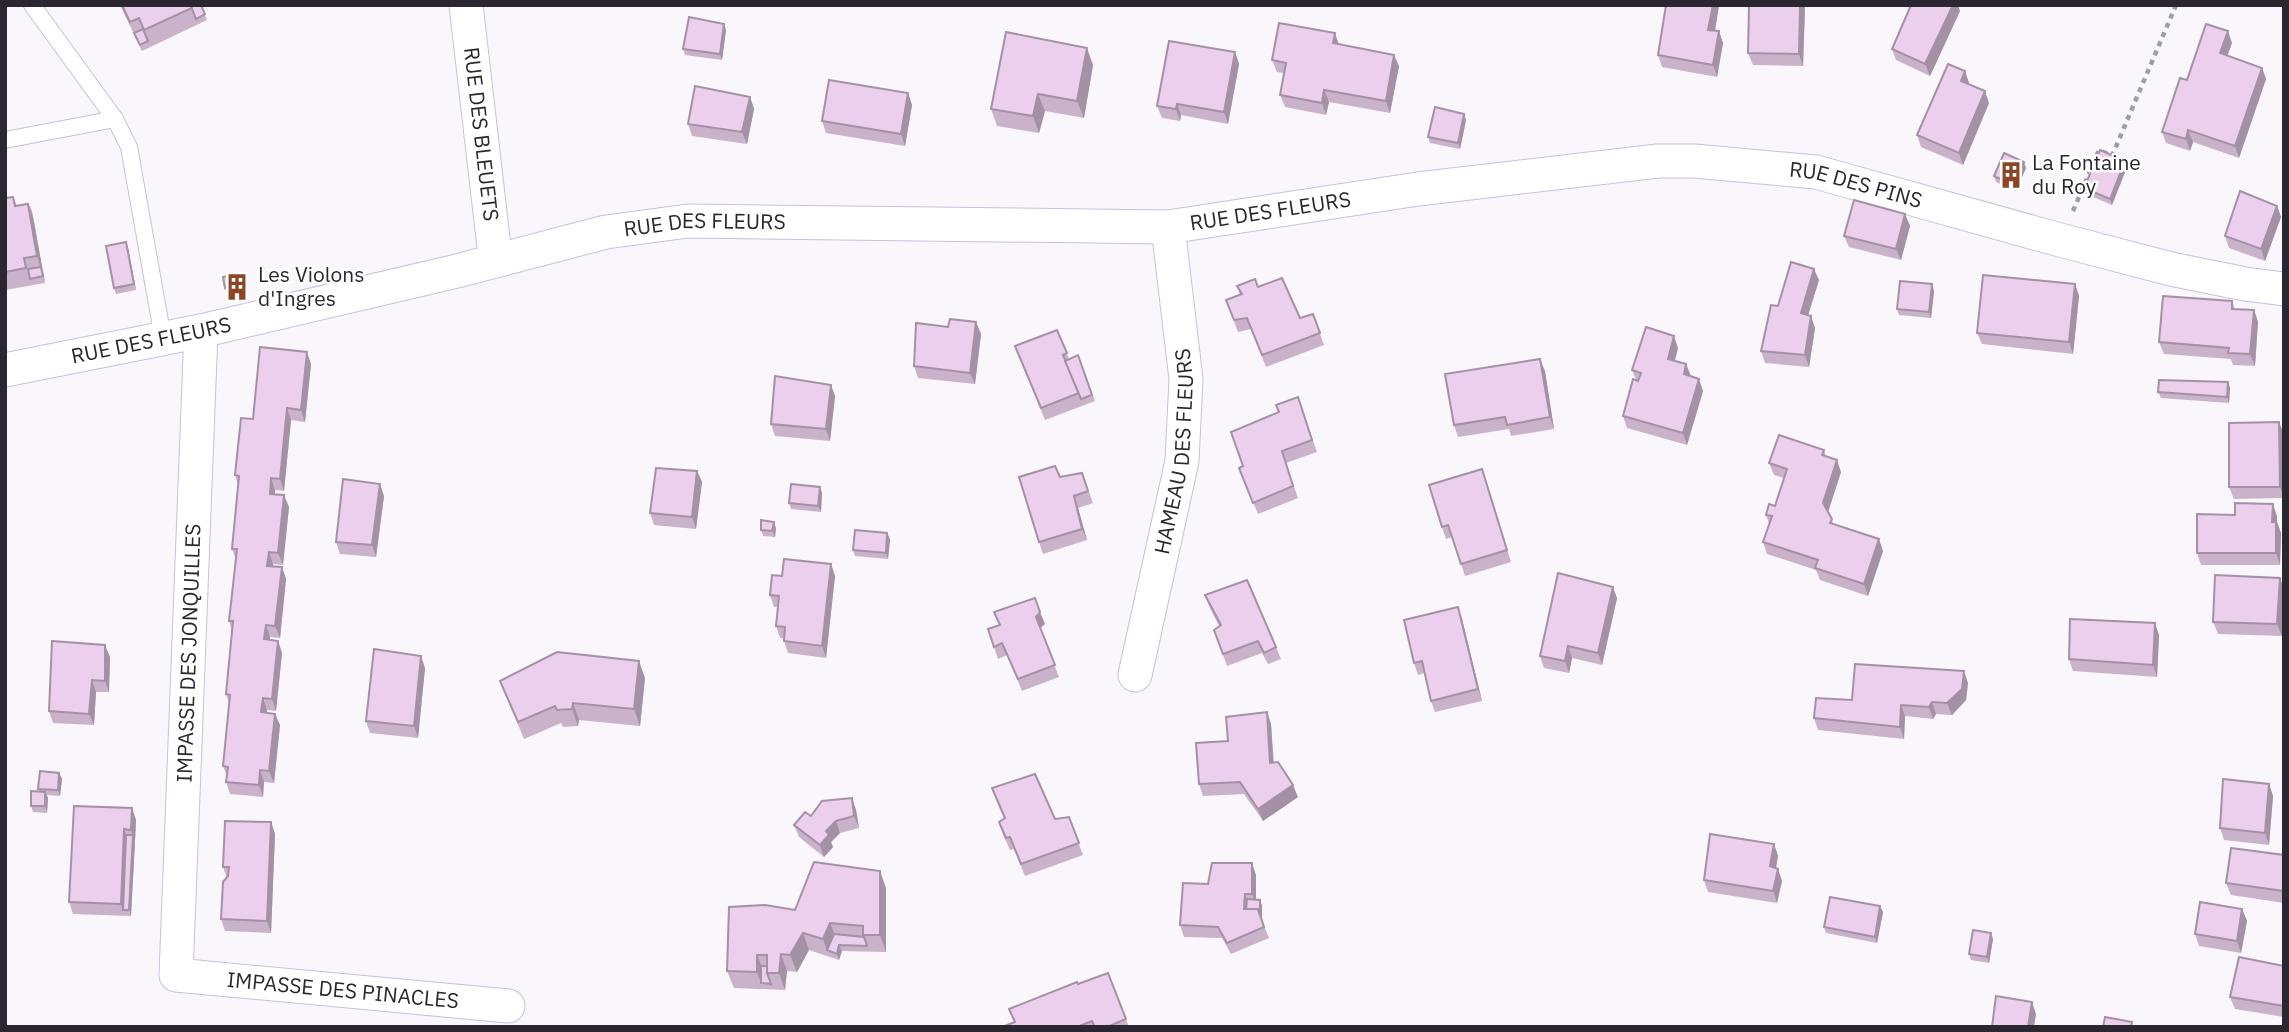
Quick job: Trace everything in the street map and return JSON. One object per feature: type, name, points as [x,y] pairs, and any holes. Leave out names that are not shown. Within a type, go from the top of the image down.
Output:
[{"type":"street","name":"RUE DES BLEUETS","points":[[466,5],[494,247],[500,259]]},
{"type":"street","name":"RUE DES PINS","points":[[1418,189],[1658,161],[1694,161],[1816,172],[2171,269],[2284,289]]},
{"type":"street","name":"RUE DES FLEURS","points":[[5,370],[201,331],[606,232],[688,221],[1168,226],[1418,189]]},
{"type":"street","name":"HAMEAU DES FLEURS","points":[[1135,676],[1182,461],[1186,379],[1168,226]]},
{"type":"street","name":"IMPASSE DES JONQUILLES","points":[[176,975],[201,331]]},
{"type":"street","name":"IMPASSE DES PINACLES","points":[[176,975],[508,1006]]},
{"type":"lane","points":[[32,5],[115,119],[130,147],[163,338]]},
{"type":"lane","points":[[5,140],[115,119]]},
{"type":"path","points":[[2060,240],[2099,150],[2112,156],[2176,5]]},
{"type":"building","points":[[122,5],[191,5],[192,8],[144,30],[139,18],[130,22]]},
{"type":"building","points":[[201,5],[205,14],[196,19],[191,6]]},
{"type":"building","points":[[1666,5],[1713,5],[1708,30],[1719,31],[1713,65],[1658,55]]},
{"type":"building","points":[[1749,5],[1800,5],[1799,54],[1748,53]]},
{"type":"building","points":[[1911,5],[1953,5],[1925,64],[1892,49]]},
{"type":"building","points":[[689,17],[724,24],[720,54],[683,49]]},
{"type":"building","points":[[1279,23],[1335,33],[1333,43],[1394,55],[1386,101],[1324,90],[1322,103],[1280,95],[1286,63],[1272,60]]},
{"type":"building","points":[[2206,24],[2228,31],[2220,53],[2262,68],[2235,146],[2188,130],[2186,139],[2162,132],[2180,78],[2187,80]]},
{"type":"building","points":[[143,29],[148,41],[140,45],[134,33]]},
{"type":"building","points":[[1006,32],[1087,48],[1077,101],[1038,94],[1033,116],[991,109]]},
{"type":"building","points":[[1169,41],[1235,52],[1224,112],[1177,104],[1176,109],[1157,106]]},
{"type":"building","points":[[1948,64],[1965,71],[1961,81],[1985,91],[1959,153],[1917,135]]},
{"type":"building","points":[[829,80],[908,93],[901,134],[822,121]]},
{"type":"building","points":[[695,86],[750,97],[742,132],[688,124]]},
{"type":"building","points":[[1435,107],[1464,114],[1458,143],[1428,137]]},
{"type":"building","points":[[2100,150],[2125,161],[2110,199],[2084,188]]},
{"type":"building","name":"La Fontaine du Roy","points":[[2004,153],[2024,162],[2013,185],[1994,176]]},
{"type":"building","points":[[2240,191],[2277,206],[2261,249],[2225,236]]},
{"type":"building","points":[[13,197],[15,206],[28,204],[37,256],[24,258],[26,268],[5,272],[5,198]]},
{"type":"building","points":[[1854,200],[1905,214],[1896,249],[1844,236]]},
{"type":"building","points":[[126,242],[134,284],[114,288],[106,246]]},
{"type":"building","points":[[1791,262],[1814,269],[1801,313],[1811,316],[1805,355],[1761,351],[1771,305],[1778,306]]},
{"type":"building","points":[[41,267],[43,276],[30,279],[28,269]]},
{"type":"building","points":[[243,273],[246,284],[225,288],[223,277]]},
{"type":"building","points":[[1983,275],[2075,284],[2069,342],[1977,333]]},
{"type":"building","points":[[1282,278],[1300,318],[1313,314],[1320,333],[1262,355],[1247,318],[1234,320],[1226,300],[1242,294],[1237,286],[1255,279],[1258,287]]},
{"type":"building","points":[[1900,281],[1932,284],[1929,312],[1897,309]]},
{"type":"building","points":[[2163,296],[2232,301],[2232,309],[2254,310],[2250,354],[2228,353],[2229,348],[2159,342]]},
{"type":"building","points":[[950,319],[976,322],[970,373],[914,366],[916,323],[948,327]]},
{"type":"building","points":[[1646,327],[1674,336],[1668,359],[1686,364],[1684,374],[1699,379],[1683,433],[1623,416],[1633,379],[1638,381],[1641,373],[1632,370]]},
{"type":"building","points":[[1057,330],[1067,353],[1063,355],[1079,393],[1041,408],[1015,346]]},
{"type":"building","points":[[260,347],[307,352],[301,410],[287,408],[280,479],[271,478],[270,494],[284,495],[278,553],[269,552],[267,566],[282,567],[275,626],[266,625],[264,639],[278,641],[272,699],[263,698],[261,712],[275,714],[269,771],[260,770],[259,785],[226,782],[228,767],[223,766],[230,695],[226,694],[233,621],[229,621],[237,549],[232,549],[239,476],[235,475],[241,418],[253,419]]},
{"type":"building","points":[[1078,355],[1092,395],[1081,399],[1065,361]]},
{"type":"building","points":[[1540,359],[1550,417],[1507,425],[1505,417],[1454,425],[1445,374]]},
{"type":"building","points":[[775,376],[831,385],[826,429],[771,424]]},
{"type":"building","points":[[2159,380],[2228,382],[2227,397],[2158,392]]},
{"type":"building","points":[[1298,397],[1312,440],[1282,451],[1293,486],[1253,503],[1239,468],[1243,466],[1231,432],[1279,412],[1276,405]]},
{"type":"building","points":[[2279,422],[2280,487],[2229,487],[2229,423]]},
{"type":"building","points":[[1779,435],[1824,450],[1822,455],[1837,460],[1823,503],[1832,519],[1830,523],[1879,539],[1864,584],[1815,568],[1818,560],[1763,542],[1772,516],[1766,515],[1769,504],[1775,506],[1787,469],[1769,463]]},
{"type":"building","points":[[1055,466],[1060,477],[1082,473],[1088,491],[1074,496],[1082,529],[1039,542],[1019,477]]},
{"type":"building","points":[[656,468],[697,471],[692,517],[650,513]]},
{"type":"building","points":[[1482,469],[1507,550],[1461,564],[1448,525],[1442,527],[1429,485]]},
{"type":"building","points":[[343,479],[380,484],[372,545],[336,542]]},
{"type":"building","points":[[791,484],[820,487],[818,506],[789,503]]},
{"type":"building","points":[[2235,503],[2273,504],[2276,553],[2197,553],[2197,514],[2235,515]]},
{"type":"building","points":[[761,520],[774,522],[772,531],[761,530]]},
{"type":"building","points":[[855,530],[887,533],[886,553],[853,550]]},
{"type":"building","points":[[784,559],[831,564],[822,646],[784,641],[785,627],[776,626],[779,596],[770,595],[772,575],[782,576]]},
{"type":"building","points":[[1558,573],[1613,587],[1598,653],[1568,646],[1565,661],[1540,656]]},
{"type":"building","points":[[2215,575],[2280,578],[2277,624],[2213,622]]},
{"type":"building","points":[[1247,580],[1276,647],[1264,653],[1258,641],[1223,654],[1214,630],[1221,625],[1205,595]]},
{"type":"building","points":[[1035,598],[1040,612],[1036,617],[1055,665],[1018,679],[1002,643],[994,647],[988,629],[1000,625],[994,612]]},
{"type":"building","points":[[1458,607],[1478,689],[1431,701],[1422,661],[1414,663],[1404,620]]},
{"type":"building","points":[[2070,619],[2155,623],[2153,665],[2069,659]]},
{"type":"building","points":[[52,641],[105,645],[105,681],[92,680],[89,714],[49,711]]},
{"type":"building","points":[[374,649],[421,656],[414,726],[366,721]]},
{"type":"building","points":[[557,652],[639,661],[634,709],[573,703],[572,709],[557,710],[555,706],[518,722],[500,681]]},
{"type":"building","points":[[1855,664],[1964,671],[1962,689],[1947,703],[1932,702],[1929,707],[1901,705],[1900,727],[1814,718],[1816,698],[1852,700]]},
{"type":"building","points":[[1267,712],[1270,763],[1278,762],[1293,785],[1258,809],[1240,782],[1199,784],[1196,743],[1228,741],[1226,717]]},
{"type":"building","points":[[40,771],[59,773],[58,790],[38,789]]},
{"type":"building","points":[[1035,774],[1055,819],[1069,817],[1079,843],[1021,864],[1010,837],[1006,838],[999,822],[1005,818],[992,788]]},
{"type":"building","points":[[2223,779],[2269,784],[2265,833],[2220,828]]},
{"type":"building","points":[[31,791],[45,792],[45,806],[31,806]]},
{"type":"building","points":[[852,798],[854,816],[836,821],[826,831],[829,835],[820,845],[794,825],[805,812],[811,816],[822,801]]},
{"type":"building","points":[[74,806],[132,808],[131,830],[124,829],[121,904],[69,902]]},
{"type":"building","points":[[225,821],[271,822],[267,921],[221,919],[223,882],[228,876],[229,867],[223,867]]},
{"type":"building","points":[[1710,834],[1774,844],[1770,866],[1778,869],[1773,891],[1704,880]]},
{"type":"building","points":[[126,835],[133,835],[129,910],[123,910]]},
{"type":"building","points":[[2231,848],[2284,855],[2284,891],[2226,883]]},
{"type":"building","points":[[814,862],[880,871],[880,935],[863,935],[863,926],[830,923],[823,939],[803,933],[790,955],[781,954],[779,973],[767,973],[767,955],[757,955],[757,972],[727,971],[729,907],[765,905],[795,910]]},
{"type":"building","points":[[1212,863],[1252,863],[1252,894],[1245,894],[1244,909],[1258,909],[1264,927],[1227,943],[1218,927],[1180,925],[1183,883],[1208,884]]},
{"type":"building","points":[[1830,897],[1880,906],[1875,937],[1824,927]]},
{"type":"building","points":[[1247,899],[1260,900],[1260,915],[1258,909],[1246,909]]},
{"type":"building","points":[[2200,902],[2242,909],[2237,941],[2195,934]]},
{"type":"building","points":[[1973,930],[1991,933],[1987,957],[1969,954]]},
{"type":"building","points":[[834,934],[864,937],[867,946],[839,945],[837,954],[827,950]]},
{"type":"building","points":[[2239,957],[2284,966],[2284,1006],[2230,997]]},
{"type":"building","points":[[761,966],[767,966],[771,984],[761,983]]},
{"type":"building","points":[[1108,973],[1126,1019],[1107,1027],[1095,1027],[1092,1021],[1077,1027],[1002,1027],[1015,1022],[1009,1009],[1077,982],[1078,984]]},
{"type":"building","points":[[1996,996],[2032,1002],[2028,1027],[1992,1027]]},
{"type":"building","points":[[2105,1017],[2132,1022],[2131,1027],[2103,1027]]},
{"type":"place","name":"La Fontaine du Roy","points":[[2011,175]]},
{"type":"place","name":"Les Violons d'Ingres","points":[[237,287]]}]
